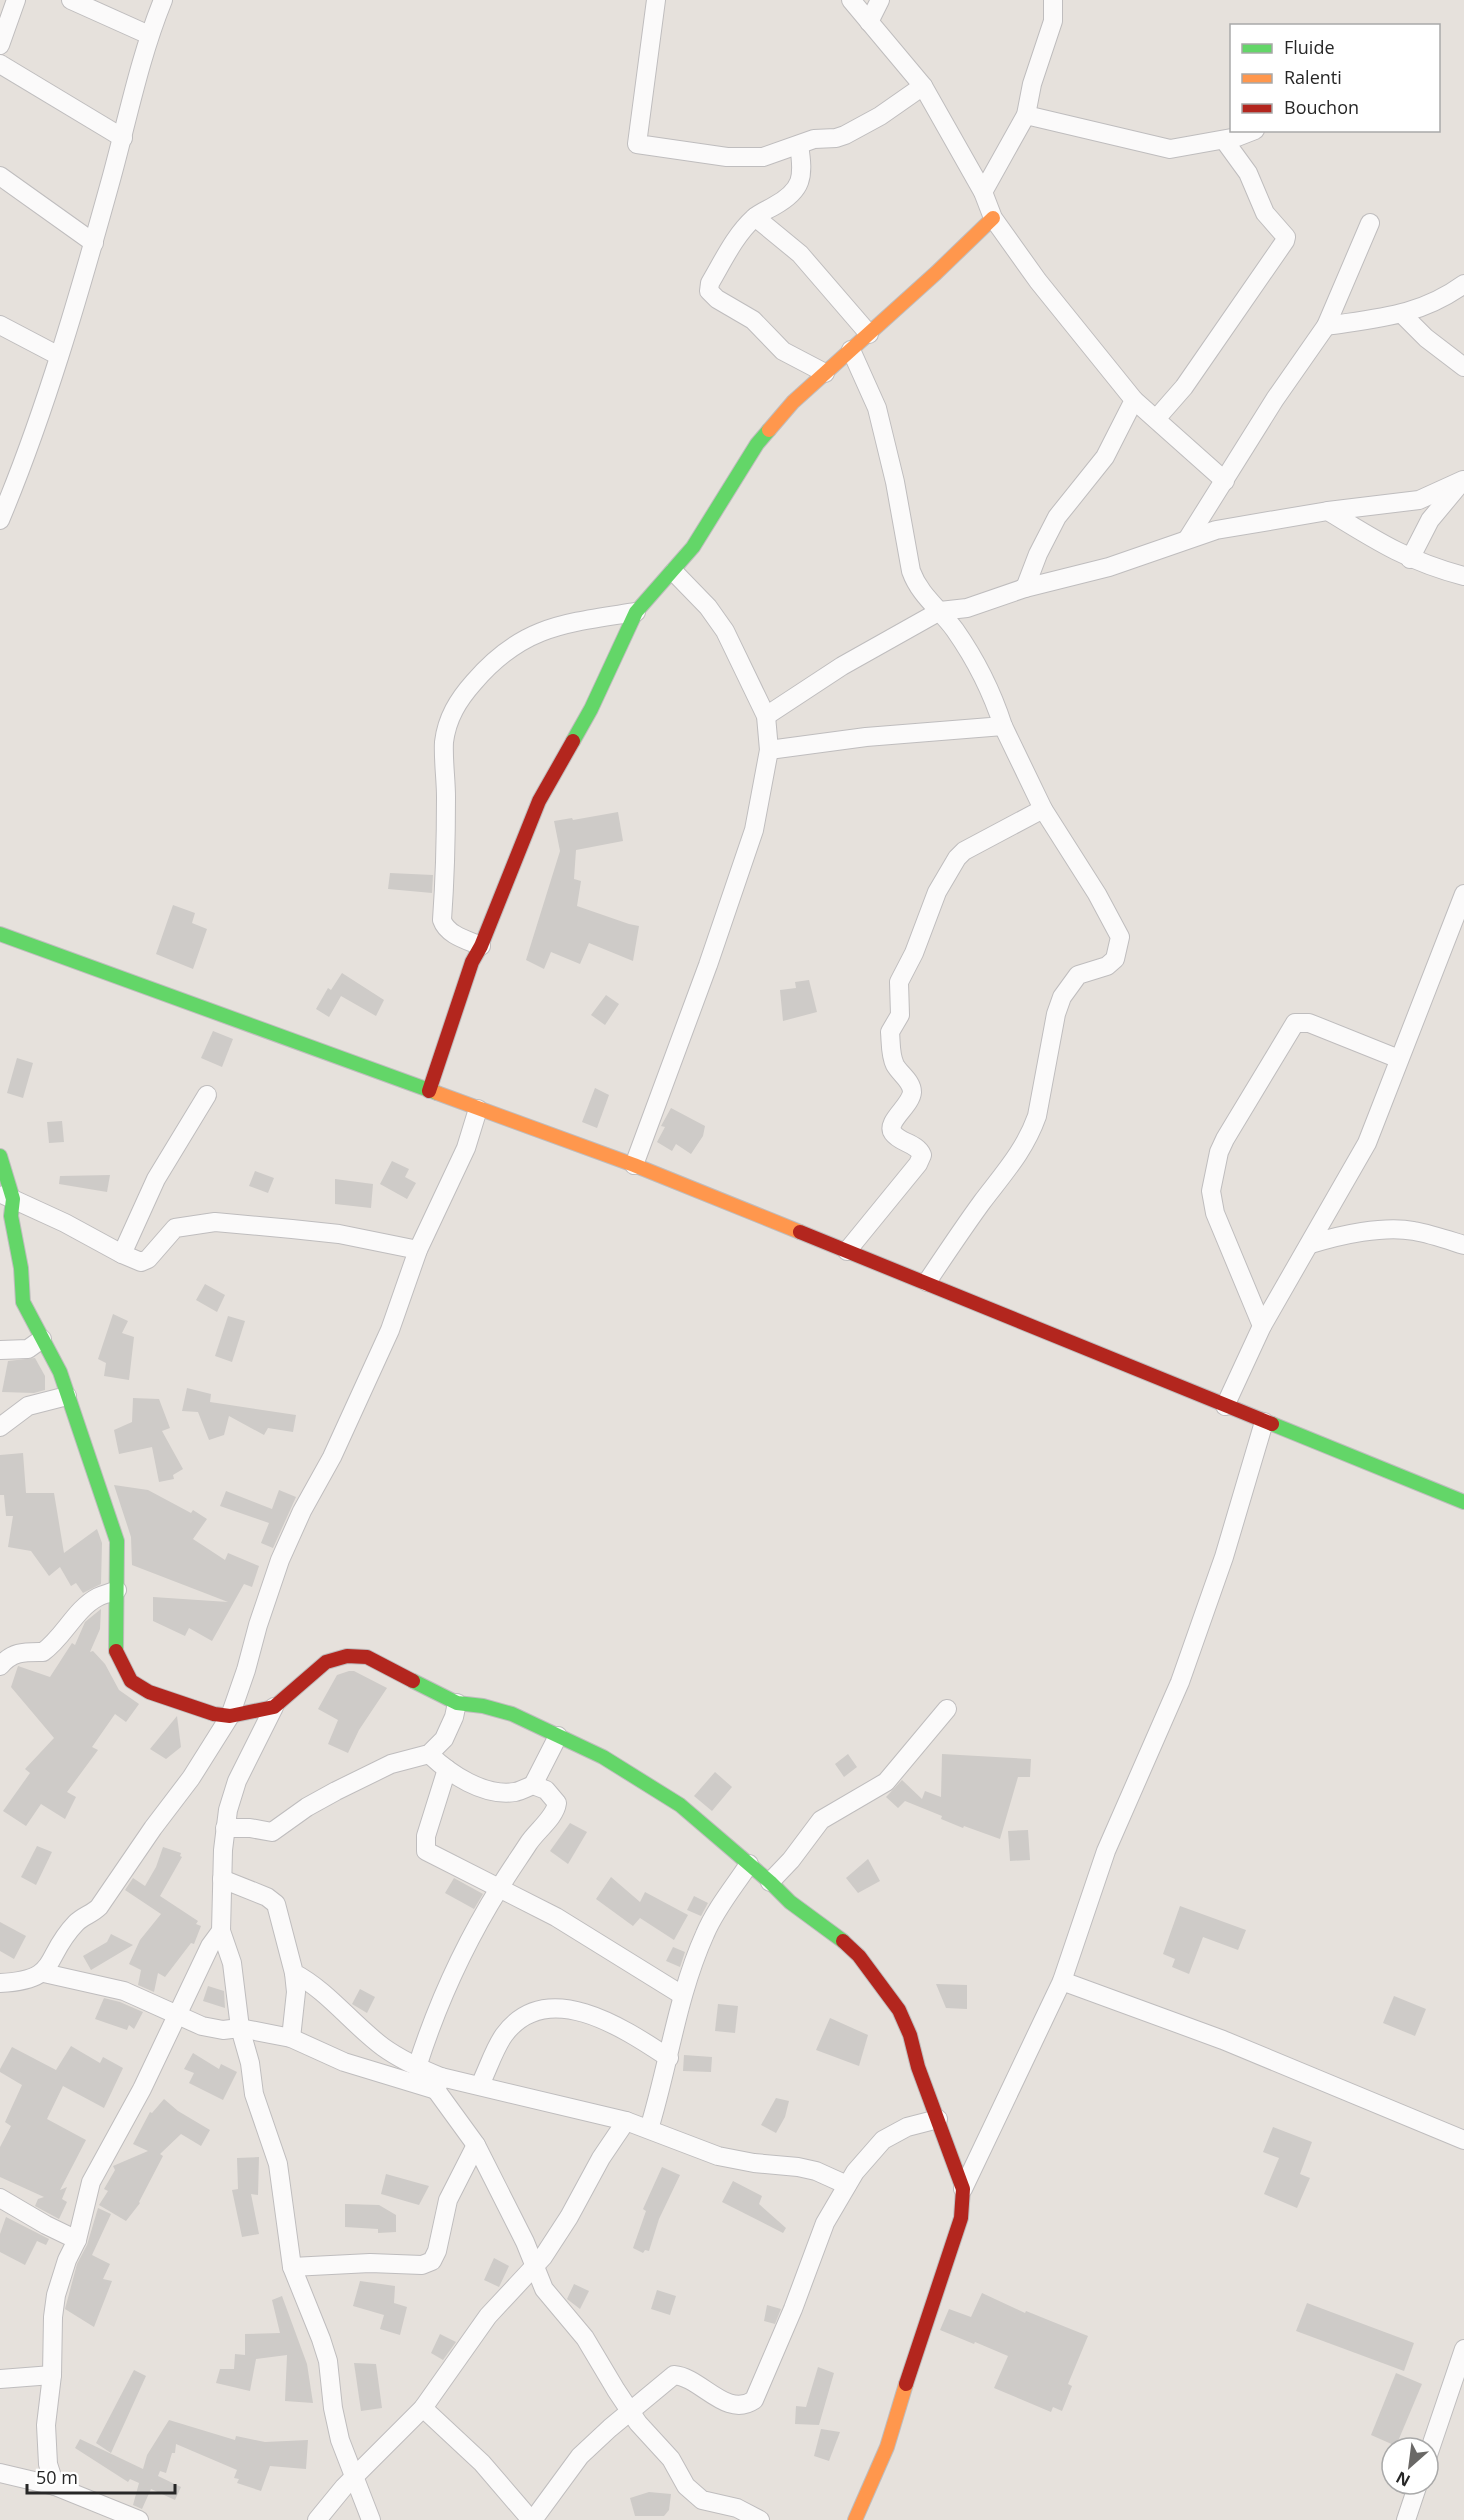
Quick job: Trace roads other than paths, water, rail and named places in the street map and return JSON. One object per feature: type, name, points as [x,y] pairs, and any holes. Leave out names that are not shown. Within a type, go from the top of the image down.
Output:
[{"type":"street","points":[[0,45],[16,0]]},
{"type":"street","points":[[71,0],[149,34]]},
{"type":"street","points":[[0,520],[59,356],[94,243],[149,34],[163,0]]},
{"type":"street","points":[[656,0],[637,144],[727,157],[763,157],[814,139],[836,138],[845,135],[880,116],[923,86]]},
{"type":"street","points":[[851,0],[923,86],[983,192],[993,218],[1038,281],[1134,400],[1225,481]]},
{"type":"street","points":[[869,22],[880,0]]},
{"type":"street","points":[[983,192],[1026,116],[1032,84],[1053,21],[1053,0]]},
{"type":"street","points":[[0,64],[123,138]]},
{"type":"street","points":[[1026,116],[1170,148],[1224,140],[1249,132]]},
{"type":"street","points":[[1156,419],[1184,387],[1286,237],[1265,213],[1248,172],[1224,140]]},
{"type":"street","points":[[799,145],[803,167],[799,182],[791,197],[755,217],[738,237],[715,273],[709,291],[717,299],[753,320],[783,351],[825,373]]},
{"type":"street","points":[[0,176],[94,243]]},
{"type":"street","points":[[755,217],[800,254],[868,334]]},
{"type":"street","points":[[429,1091],[472,962],[539,801],[591,709],[636,612],[674,572],[713,518],[758,444],[793,402],[993,218]]},
{"type":"street","points":[[1188,538],[1281,389],[1326,326],[1370,223]]},
{"type":"street","points":[[1326,326],[1403,315],[1432,304],[1464,284]]},
{"type":"street","points":[[1403,315],[1426,338],[1464,367]]},
{"type":"street","points":[[0,325],[59,356]]},
{"type":"street","points":[[851,350],[877,408],[896,482],[915,584],[940,611],[977,666],[994,697],[1004,726],[1043,809],[1097,894],[1120,938],[1115,959],[1107,966],[1078,975],[1062,997],[1056,1014],[1037,1116],[1032,1130],[1021,1152],[982,1202],[927,1282]]},
{"type":"street","points":[[1025,588],[1038,554],[1057,517],[1105,457],[1134,400]]},
{"type":"street","points":[[766,716],[842,666],[940,611],[967,608],[1025,588],[1109,567],[1216,530],[1328,511],[1419,500],[1464,479]]},
{"type":"street","points":[[1410,559],[1430,520],[1464,479]]},
{"type":"street","points":[[1328,511],[1390,550],[1410,559],[1464,576]]},
{"type":"street","points":[[634,1165],[708,965],[754,830],[769,750],[766,716],[725,631],[708,607],[674,572]]},
{"type":"street","points":[[480,946],[452,933],[441,920],[445,873],[444,741],[451,714],[461,697],[486,668],[505,650],[527,637],[577,621],[636,612]]},
{"type":"street","points":[[769,750],[866,737],[1004,726]]},
{"type":"street","points":[[847,1251],[918,1164],[922,1155],[916,1148],[892,1133],[891,1123],[909,1103],[912,1091],[909,1083],[895,1065],[890,1032],[900,1015],[899,982],[914,952],[937,892],[950,868],[964,851],[1043,809]]},
{"type":"street","points":[[1225,1406],[1262,1326],[1311,1244],[1320,1223],[1366,1143],[1464,894]]},
{"type":"street","points":[[0,935],[634,1165],[927,1282],[1061,1340],[1464,1502]]},
{"type":"street","points":[[1262,1326],[1215,1213],[1211,1191],[1225,1139],[1295,1023],[1309,1023],[1399,1059]]},
{"type":"street","points":[[122,1254],[156,1179],[207,1095]]},
{"type":"street","points":[[44,1973],[62,1940],[78,1921],[92,1914],[99,1907],[148,1835],[191,1778],[230,1716],[280,1560],[302,1511],[332,1457],[385,1340],[418,1250],[466,1148],[478,1109]]},
{"type":"street","points":[[0,1156],[18,1250],[23,1302],[60,1371],[117,1541],[116,1652],[131,1681],[149,1692],[214,1714],[230,1716],[274,1707]]},
{"type":"street","points":[[6,1196],[141,1262],[148,1259],[175,1228],[215,1222],[339,1234],[418,1250]]},
{"type":"street","points":[[1311,1244],[1330,1238],[1401,1229],[1464,1245]]},
{"type":"street","points":[[0,1350],[28,1349],[42,1340]]},
{"type":"street","points":[[0,1427],[28,1406],[44,1400],[67,1396]]},
{"type":"street","points":[[855,2520],[887,2447],[916,2350],[961,2218],[963,2189],[1062,1981],[1106,1851],[1180,1682],[1224,1557],[1264,1422]]},
{"type":"street","points":[[0,1666],[13,1655],[22,1652],[43,1652],[97,1597],[117,1590]]},
{"type":"street","points":[[371,2520],[345,2458],[336,2424],[328,2361],[292,2267],[278,2164],[254,2094],[250,2063],[240,2028],[232,1963],[221,1931],[225,1828],[237,1781],[274,1707],[326,1662],[347,1656],[367,1657],[419,1686],[457,1703],[483,1706],[512,1714],[603,1757],[680,1805],[790,1902],[832,1932],[859,1956],[882,1983],[899,2010],[910,2035],[918,2067],[963,2189]]},
{"type":"street","points":[[225,1828],[250,1828],[272,1832],[307,1807],[336,1791],[391,1764],[429,1754],[444,1739],[454,1717],[457,1703]]},
{"type":"street","points":[[770,1882],[791,1860],[821,1820],[886,1782],[947,1709]]},
{"type":"street","points":[[429,1754],[447,1769],[478,1786],[496,1791],[515,1792],[533,1785],[558,1736]]},
{"type":"street","points":[[447,1769],[426,1836],[426,1851],[556,1917],[682,1995]]},
{"type":"street","points":[[417,2067],[447,1987],[500,1888],[528,1844],[556,1808],[555,1798],[546,1790],[533,1785]]},
{"type":"street","points":[[649,2129],[669,2058],[682,1995],[717,1910],[749,1864]]},
{"type":"street","points":[[222,1879],[267,1897],[276,1904],[294,1973],[296,1992],[291,2038]]},
{"type":"street","points":[[55,2486],[48,2464],[45,2425],[52,2375],[53,2317],[56,2295],[67,2260],[77,2240],[91,2182],[142,2089],[205,1955],[221,1931]]},
{"type":"street","points":[[0,1983],[22,1982],[44,1973],[124,1991],[213,2029],[240,2028],[291,2038],[344,2062],[438,2083],[480,2085],[626,2121],[718,2156],[816,2171],[847,2185]]},
{"type":"street","points":[[294,1973],[312,1984],[384,2047],[438,2083],[476,2145],[525,2242],[544,2289],[585,2338],[631,2410],[649,2435],[671,2459],[686,2486],[702,2500],[737,2508],[760,2520]]},
{"type":"street","points":[[1062,1981],[1223,2040],[1464,2139]]},
{"type":"street","points":[[480,2085],[508,2029],[526,2016],[545,2009],[575,2010],[600,2018],[634,2035],[669,2058]]},
{"type":"street","points":[[423,2408],[482,2463],[532,2520],[572,2465],[631,2410],[674,2375],[684,2376],[711,2394],[736,2406],[745,2406],[754,2400],[793,2309],[825,2223],[847,2185],[883,2140],[907,2127],[938,2119]]},
{"type":"street","points":[[317,2520],[344,2487],[355,2479],[382,2448],[423,2408],[488,2316],[551,2246],[601,2158],[626,2121]]},
{"type":"street","points":[[292,2267],[370,2263],[422,2265],[432,2260],[437,2251],[448,2200],[476,2145]]},
{"type":"street","points":[[0,2198],[77,2240]]},
{"type":"street","points":[[1434,2436],[1464,2349]]},
{"type":"street","points":[[0,2379],[52,2375]]},
{"type":"street","points":[[0,2473],[55,2486],[138,2520]]},
{"type":"street","points":[[1406,2520],[1414,2496]]}]
